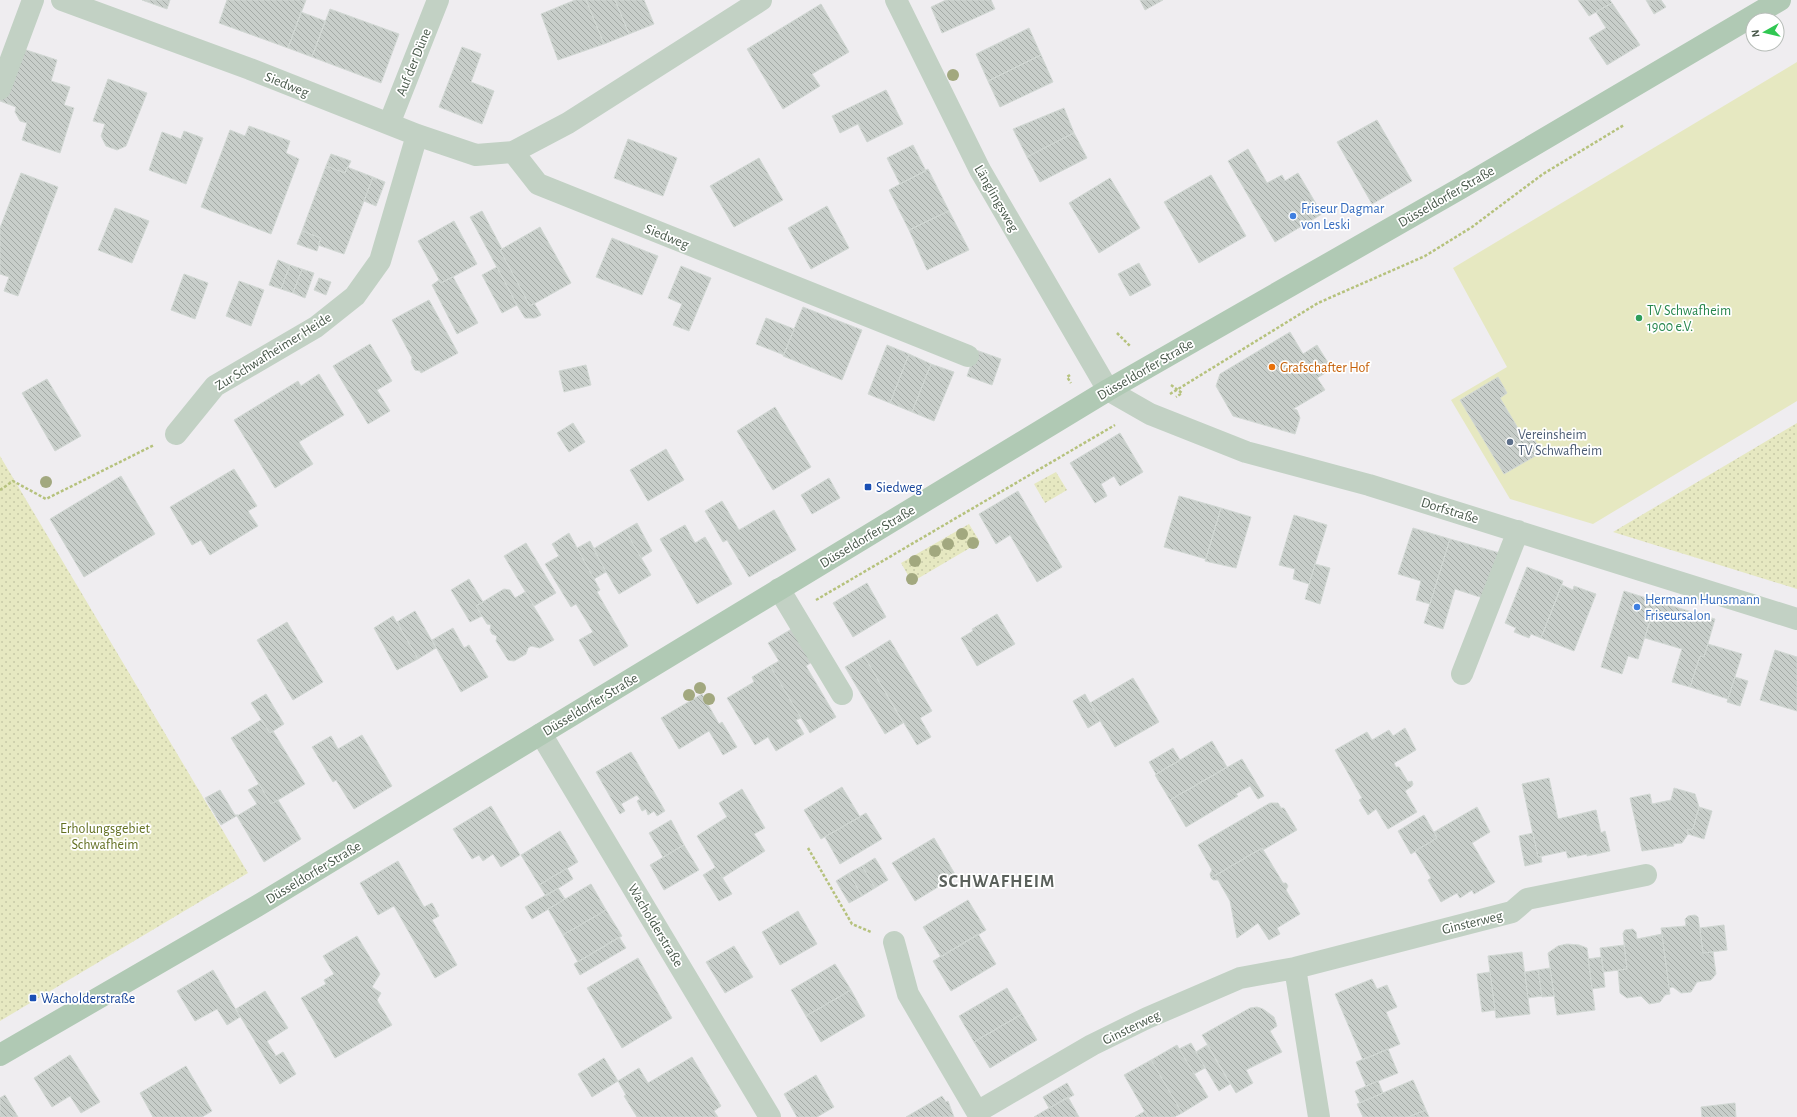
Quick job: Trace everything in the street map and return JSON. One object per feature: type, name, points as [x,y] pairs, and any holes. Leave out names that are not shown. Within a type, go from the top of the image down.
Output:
[{"type":"main road","name":"Düsseldorfer Straße","points":[[0,1055],[257,906],[1108,390],[1461,188],[1780,0]]},
{"type":"street","points":[[0,89],[33,0]]},
{"type":"street","name":"Siedweg","points":[[62,0],[250,69],[417,135],[476,154],[513,152],[568,124],[761,0]]},
{"type":"street","name":"Auf der Düne","points":[[389,124],[438,0]]},
{"type":"street","name":"Länglingsweg","points":[[896,0],[980,170],[1108,390]]},
{"type":"street","name":"Zur Schwafheimer Heide","points":[[176,434],[215,386],[316,326],[355,296],[380,261],[417,135]]},
{"type":"street","name":"Siedweg","points":[[513,152],[538,184],[968,356]]},
{"type":"street","name":"Dorfstraße","points":[[1108,390],[1142,409],[1175,424],[1246,452],[1369,485],[1797,619]]},
{"type":"street","points":[[1462,674],[1518,531]]},
{"type":"street","points":[[779,589],[842,694]]},
{"type":"street","name":"Wacholderstraße","points":[[541,734],[770,1117]]},
{"type":"street","name":"Ginsterweg","points":[[894,942],[908,994],[979,1114],[1092,1045],[1147,1018],[1240,978],[1295,968],[1512,912],[1527,899],[1646,875]]},
{"type":"street","points":[[1295,968],[1319,1117]]},
{"type":"path","points":[[794,613],[1142,409],[1184,386],[1318,303],[1425,256],[1472,227],[1543,174],[1629,122]]},
{"type":"path","points":[[0,490],[13,481],[46,499],[176,434]]},
{"type":"path","points":[[808,848],[852,924],[894,942]]},
{"type":"green space","name":"TV Schwafheim 1900 e.V.","points":[[1797,62],[1797,401],[1593,524],[1510,499],[1451,400],[1507,367],[1453,268]]},
{"type":"green space","points":[[1797,423],[1797,589],[1613,532]]},
{"type":"green space","name":"Erholungsgebiet Schwafheim","points":[[0,456],[248,873],[0,1021]]},
{"type":"green space","points":[[1056,472],[1067,490],[1045,503],[1034,484]]},
{"type":"green space","points":[[969,524],[980,542],[912,582],[901,563]]},
{"type":"building","points":[[142,0],[170,0],[167,9]]},
{"type":"building","points":[[227,0],[306,0],[288,48],[219,23]]},
{"type":"building","points":[[575,0],[586,0],[604,44],[558,60],[541,14]]},
{"type":"building","points":[[586,0],[615,0],[629,34],[604,44]]},
{"type":"building","points":[[615,0],[644,0],[654,24],[629,34]]},
{"type":"building","points":[[946,0],[991,0],[995,9],[942,33],[931,7]]},
{"type":"building","points":[[1140,0],[1163,0],[1145,10]]},
{"type":"building","points":[[1578,0],[1610,0],[1612,3],[1589,16]]},
{"type":"building","points":[[1646,0],[1661,0],[1666,7],[1654,14]]},
{"type":"building","points":[[1612,3],[1640,45],[1607,65],[1589,38],[1606,28],[1596,12]]},
{"type":"building","points":[[821,4],[849,52],[812,74],[820,86],[783,109],[747,49]]},
{"type":"building","points":[[330,9],[399,34],[381,83],[312,57]]},
{"type":"building","points":[[301,12],[325,21],[312,57],[288,48]]},
{"type":"building","points":[[1029,28],[1041,55],[988,81],[976,54]]},
{"type":"building","points":[[17,47],[57,60],[51,81],[70,87],[64,105],[74,108],[60,153],[22,140],[27,123],[20,121],[15,112],[16,107],[0,101]]},
{"type":"building","points":[[462,47],[481,54],[471,82],[494,91],[482,124],[439,107]]},
{"type":"building","points":[[1041,55],[1053,82],[1000,107],[988,81]]},
{"type":"building","points":[[108,79],[147,93],[126,146],[117,150],[106,146],[101,136],[105,124],[93,121]]},
{"type":"building","points":[[886,90],[903,124],[867,142],[858,124],[840,133],[832,116]]},
{"type":"building","points":[[1064,108],[1074,133],[1027,157],[1013,129]]},
{"type":"building","points":[[1377,120],[1412,181],[1372,204],[1337,142]]},
{"type":"building","points":[[249,126],[290,141],[286,153],[299,159],[271,234],[201,207],[230,130],[245,136]]},
{"type":"building","points":[[184,131],[203,138],[186,184],[149,170],[162,132],[181,139]]},
{"type":"building","points":[[1074,133],[1087,158],[1040,182],[1027,157]]},
{"type":"building","points":[[628,139],[677,158],[663,196],[614,178]]},
{"type":"building","points":[[913,145],[926,171],[900,184],[887,158]]},
{"type":"building","points":[[1248,149],[1267,183],[1282,175],[1285,181],[1298,173],[1322,214],[1275,242],[1228,161]]},
{"type":"building","points":[[331,154],[351,161],[345,173],[326,166]]},
{"type":"building","points":[[759,158],[783,200],[734,227],[710,186]]},
{"type":"building","points":[[326,166],[345,173],[347,167],[373,177],[344,254],[318,245],[321,238],[302,231]]},
{"type":"building","points":[[928,169],[949,211],[909,230],[889,190]]},
{"type":"building","points":[[21,173],[58,187],[18,296],[4,291],[9,277],[0,274],[0,228]]},
{"type":"building","points":[[1211,175],[1246,236],[1199,263],[1164,202]]},
{"type":"building","points":[[373,177],[385,182],[376,206],[364,201]]},
{"type":"building","points":[[1110,178],[1140,228],[1099,253],[1069,203]]},
{"type":"building","points":[[827,206],[849,248],[811,269],[788,228]]},
{"type":"building","points":[[115,208],[149,221],[132,263],[98,250]]},
{"type":"building","points":[[482,211],[502,249],[500,250],[530,306],[534,303],[541,315],[535,318],[525,318],[517,305],[470,217]]},
{"type":"building","points":[[949,211],[969,250],[927,270],[909,230]]},
{"type":"building","points":[[454,221],[477,264],[441,283],[418,241]]},
{"type":"building","points":[[540,227],[571,283],[530,306],[500,250]]},
{"type":"building","points":[[302,231],[321,238],[317,251],[297,244]]},
{"type":"building","points":[[612,238],[658,256],[642,295],[596,277]]},
{"type":"building","points":[[278,260],[290,265],[281,289],[269,285]]},
{"type":"building","points":[[1139,263],[1151,285],[1130,296],[1118,274]]},
{"type":"building","points":[[290,265],[302,269],[293,293],[281,289]]},
{"type":"building","points":[[681,266],[711,278],[689,331],[673,325],[682,304],[668,298]]},
{"type":"building","points":[[497,267],[517,305],[502,313],[482,275]]},
{"type":"building","points":[[302,269],[314,273],[305,298],[293,293]]},
{"type":"building","points":[[184,274],[208,283],[195,319],[171,310]]},
{"type":"building","points":[[453,277],[478,323],[457,334],[432,285],[439,280],[441,283]]},
{"type":"building","points":[[319,278],[331,282],[326,295],[314,290]]},
{"type":"building","points":[[239,281],[264,290],[251,326],[226,316]]},
{"type":"building","points":[[429,300],[458,353],[421,373],[420,371],[415,370],[411,362],[412,358],[392,320]]},
{"type":"building","points":[[803,307],[862,330],[842,380],[783,356]]},
{"type":"building","points":[[766,318],[794,329],[784,355],[756,344]]},
{"type":"building","points":[[1290,332],[1303,354],[1317,345],[1332,369],[1317,378],[1325,390],[1293,409],[1297,410],[1300,418],[1295,434],[1233,416],[1216,386],[1220,374]]},
{"type":"building","points":[[370,344],[392,381],[377,390],[390,411],[368,424],[333,366]]},
{"type":"building","points":[[887,345],[909,354],[890,403],[868,394]]},
{"type":"building","points":[[976,350],[1001,359],[992,385],[967,376]]},
{"type":"building","points":[[909,354],[931,364],[912,412],[890,403]]},
{"type":"building","points":[[931,364],[954,372],[934,421],[912,412]]},
{"type":"building","points":[[586,365],[591,385],[564,392],[559,371]]},
{"type":"building","points":[[319,374],[344,415],[299,442],[313,464],[275,488],[234,420],[298,381],[301,386]]},
{"type":"building","points":[[1498,377],[1507,393],[1500,398],[1525,440],[1532,436],[1542,452],[1504,474],[1460,400]]},
{"type":"building","points":[[47,379],[81,436],[55,451],[22,393]]},
{"type":"building","points":[[775,407],[811,467],[773,490],[737,431]]},
{"type":"building","points":[[573,423],[585,442],[569,452],[557,433]]},
{"type":"building","points":[[1120,433],[1143,472],[1120,486],[1114,476],[1101,484],[1107,496],[1095,503],[1070,463]]},
{"type":"building","points":[[666,449],[684,480],[648,501],[630,470]]},
{"type":"building","points":[[234,469],[257,506],[248,511],[258,526],[210,555],[201,540],[192,545],[170,507]]},
{"type":"building","points":[[121,476],[155,534],[84,577],[50,519]]},
{"type":"building","points":[[829,478],[840,498],[812,514],[801,495]]},
{"type":"building","points":[[1018,491],[1062,567],[1037,582],[1010,535],[996,544],[979,514]]},
{"type":"building","points":[[1179,496],[1221,508],[1206,559],[1164,547]]},
{"type":"building","points":[[722,501],[739,530],[774,510],[796,550],[749,577],[727,540],[723,542],[705,511]]},
{"type":"building","points":[[1221,508],[1251,517],[1236,568],[1205,561]]},
{"type":"building","points":[[1294,515],[1327,525],[1309,584],[1293,579],[1295,569],[1279,565]]},
{"type":"building","points":[[637,523],[652,551],[641,558],[625,530]]},
{"type":"building","points":[[685,525],[695,543],[705,537],[732,584],[697,604],[660,539]]},
{"type":"building","points":[[1413,528],[1450,539],[1430,604],[1416,600],[1421,581],[1398,574]]},
{"type":"building","points":[[625,530],[651,575],[619,594],[593,549]]},
{"type":"building","points":[[569,533],[600,590],[597,592],[628,646],[594,666],[579,640],[593,632],[576,604],[571,607],[545,564],[559,556],[552,544]]},
{"type":"building","points":[[1450,539],[1500,553],[1486,599],[1455,589],[1443,629],[1424,623]]},
{"type":"building","points":[[590,541],[606,572],[594,579],[577,548]]},
{"type":"building","points":[[526,543],[556,593],[534,606],[504,556]]},
{"type":"building","points":[[1315,564],[1330,568],[1320,604],[1305,599]]},
{"type":"building","points":[[1527,567],[1563,581],[1541,638],[1531,634],[1529,638],[1514,632],[1516,628],[1505,623]]},
{"type":"building","points":[[469,579],[483,602],[476,606],[482,616],[470,622],[451,590]]},
{"type":"building","points":[[867,583],[886,617],[853,637],[833,603]]},
{"type":"building","points":[[1562,585],[1573,590],[1574,586],[1596,594],[1574,651],[1541,638]]},
{"type":"building","points":[[504,589],[510,590],[515,598],[525,592],[554,640],[540,648],[531,646],[528,648],[526,654],[514,661],[508,660],[496,641],[497,636],[492,634],[490,630],[491,625],[487,624],[476,606]]},
{"type":"building","points":[[1624,591],[1656,601],[1638,659],[1628,656],[1622,674],[1601,667]]},
{"type":"building","points":[[1656,601],[1715,619],[1704,657],[1700,656],[1690,687],[1672,682],[1682,649],[1645,638]]},
{"type":"building","points":[[415,611],[436,648],[418,659],[397,622]]},
{"type":"building","points":[[997,614],[1015,644],[977,666],[961,638],[973,631],[972,629]]},
{"type":"building","points":[[393,616],[418,659],[397,670],[374,628]]},
{"type":"building","points":[[287,622],[323,682],[293,700],[257,640]]},
{"type":"building","points":[[795,627],[815,660],[806,666],[836,717],[810,733],[770,666],[779,661],[768,643]]},
{"type":"building","points":[[453,628],[464,648],[469,645],[488,677],[461,692],[432,640]]},
{"type":"building","points":[[890,640],[932,711],[920,718],[931,737],[917,745],[864,656]]},
{"type":"building","points":[[1708,644],[1742,654],[1728,699],[1690,687],[1700,656],[1704,657]]},
{"type":"building","points":[[1775,650],[1797,657],[1797,711],[1760,700]]},
{"type":"building","points":[[864,656],[903,723],[885,734],[845,667]]},
{"type":"building","points":[[770,666],[801,718],[796,720],[804,734],[776,751],[768,737],[755,745],[727,698],[754,682],[752,677]]},
{"type":"building","points":[[1735,677],[1748,681],[1740,706],[1727,702]]},
{"type":"building","points":[[1133,678],[1159,722],[1115,747],[1090,703]]},
{"type":"building","points":[[266,694],[284,724],[270,733],[251,703]]},
{"type":"building","points":[[702,694],[719,724],[722,722],[737,747],[723,755],[709,731],[679,749],[661,718]]},
{"type":"building","points":[[1085,694],[1100,721],[1088,728],[1073,701]]},
{"type":"building","points":[[261,720],[270,733],[273,731],[305,784],[271,804],[231,738]]},
{"type":"building","points":[[1405,728],[1416,750],[1394,763],[1396,767],[1399,767],[1408,782],[1412,781],[1412,786],[1405,791],[1417,812],[1388,829],[1376,809],[1368,815],[1359,800],[1362,798],[1335,750],[1367,732],[1372,740],[1389,730],[1393,736]]},
{"type":"building","points":[[362,735],[392,786],[354,809],[336,780],[333,782],[312,747],[331,736],[338,749]]},
{"type":"building","points":[[1212,741],[1227,767],[1170,800],[1155,775]]},
{"type":"building","points":[[1173,748],[1180,760],[1156,774],[1149,762]]},
{"type":"building","points":[[631,752],[665,811],[657,816],[654,811],[648,815],[646,809],[642,811],[637,801],[640,799],[637,795],[621,804],[625,811],[620,814],[596,772]]},
{"type":"building","points":[[1242,759],[1264,796],[1258,799],[1250,786],[1236,794],[1238,796],[1186,827],[1170,800]]},
{"type":"building","points":[[1549,778],[1558,819],[1596,810],[1601,833],[1605,831],[1610,851],[1568,858],[1566,851],[1538,857],[1522,784]]},
{"type":"building","points":[[259,784],[271,804],[278,800],[301,839],[264,862],[237,816],[257,804],[248,790]]},
{"type":"building","points":[[842,787],[860,817],[821,839],[804,810]]},
{"type":"building","points":[[1674,788],[1695,794],[1699,807],[1693,829],[1687,830],[1688,834],[1682,843],[1673,844],[1674,846],[1642,851],[1630,798],[1650,794],[1652,804],[1671,800]]},
{"type":"building","points":[[742,789],[765,828],[754,834],[765,851],[722,878],[697,836],[727,817],[719,803]]},
{"type":"building","points":[[220,790],[235,815],[238,815],[221,825],[205,798]]},
{"type":"building","points":[[1270,803],[1278,803],[1281,808],[1284,808],[1297,830],[1263,850],[1262,848],[1211,878],[1210,874],[1212,870],[1198,845]]},
{"type":"building","points":[[491,806],[520,855],[501,867],[493,854],[483,861],[479,855],[472,859],[453,829]]},
{"type":"building","points":[[1477,807],[1490,832],[1472,843],[1495,882],[1474,894],[1472,890],[1460,898],[1457,893],[1441,902],[1428,880],[1431,878],[1415,851],[1437,838],[1434,832]]},
{"type":"building","points":[[1699,807],[1712,811],[1704,839],[1688,834],[1687,830],[1693,829]]},
{"type":"building","points":[[866,813],[882,839],[840,864],[825,837]]},
{"type":"building","points":[[1424,815],[1437,838],[1411,854],[1398,831]]},
{"type":"building","points":[[671,820],[684,845],[663,857],[649,833]]},
{"type":"building","points":[[560,831],[578,862],[539,885],[521,855]]},
{"type":"building","points":[[1533,833],[1538,857],[1541,857],[1542,862],[1525,866],[1519,836]]},
{"type":"building","points":[[934,838],[956,876],[915,901],[892,863]]},
{"type":"building","points":[[684,845],[699,870],[664,890],[650,865]]},
{"type":"building","points":[[1262,848],[1283,883],[1286,883],[1288,886],[1286,890],[1300,914],[1277,928],[1280,934],[1269,940],[1258,923],[1237,938],[1230,901],[1218,880],[1213,880],[1211,878]]},
{"type":"building","points":[[875,858],[888,880],[875,888],[862,866]]},
{"type":"building","points":[[398,861],[424,907],[432,903],[439,916],[432,920],[457,965],[435,978],[394,906],[378,915],[360,883]]},
{"type":"building","points":[[862,866],[875,888],[862,896],[849,873]]},
{"type":"building","points":[[716,867],[732,894],[719,901],[703,875]]},
{"type":"building","points":[[567,868],[573,879],[546,896],[539,885]]},
{"type":"building","points":[[849,873],[862,896],[849,903],[836,881]]},
{"type":"building","points":[[591,884],[606,910],[563,935],[548,909]]},
{"type":"building","points":[[558,888],[565,899],[532,919],[525,907]]},
{"type":"building","points":[[968,900],[986,930],[941,957],[923,927]]},
{"type":"building","points":[[606,910],[622,936],[578,962],[563,935]]},
{"type":"building","points":[[798,911],[817,944],[780,965],[762,932]]},
{"type":"building","points":[[1695,915],[1698,917],[1703,953],[1713,952],[1716,974],[1711,980],[1697,982],[1691,992],[1681,993],[1673,987],[1669,988],[1661,928],[1686,926],[1685,919],[1688,916]]},
{"type":"building","points":[[1724,925],[1727,950],[1703,953],[1700,928]]},
{"type":"building","points":[[1633,929],[1636,932],[1637,939],[1662,934],[1670,994],[1665,995],[1660,1002],[1649,1004],[1641,996],[1627,998],[1620,993],[1618,970],[1627,969],[1623,933],[1625,930]]},
{"type":"building","points":[[978,934],[996,964],[951,991],[933,961]]},
{"type":"building","points":[[357,936],[380,974],[372,987],[381,993],[377,1000],[392,1025],[335,1058],[301,998],[326,984],[324,980],[334,974],[323,956]]},
{"type":"building","points":[[619,937],[626,948],[580,975],[574,964]]},
{"type":"building","points":[[1567,944],[1579,945],[1587,948],[1595,1010],[1557,1015],[1548,953],[1558,946]]},
{"type":"building","points":[[1624,945],[1627,969],[1603,972],[1600,948]]},
{"type":"building","points":[[734,946],[753,977],[725,993],[706,962]]},
{"type":"building","points":[[1522,952],[1530,1014],[1496,1018],[1488,956]]},
{"type":"building","points":[[1602,957],[1605,987],[1592,989],[1588,959]]},
{"type":"building","points":[[638,958],[672,1018],[622,1048],[587,988]]},
{"type":"building","points":[[835,964],[851,990],[806,1016],[791,990]]},
{"type":"building","points":[[1550,968],[1554,996],[1542,997],[1538,970]]},
{"type":"building","points":[[213,970],[240,1017],[227,1025],[217,1009],[195,1021],[177,991]]},
{"type":"building","points":[[1538,970],[1542,996],[1528,998],[1525,972]]},
{"type":"building","points":[[1490,972],[1495,1010],[1482,1012],[1477,974]]},
{"type":"building","points":[[1372,979],[1377,989],[1387,985],[1397,1007],[1386,1012],[1400,1044],[1363,1060],[1335,994]]},
{"type":"building","points":[[1007,988],[1022,1014],[974,1042],[959,1016]]},
{"type":"building","points":[[851,990],[865,1016],[821,1042],[806,1016]]},
{"type":"building","points":[[265,991],[288,1028],[267,1041],[276,1056],[283,1052],[296,1074],[280,1084],[236,1009]]},
{"type":"building","points":[[1257,1007],[1263,1009],[1274,1017],[1277,1026],[1270,1031],[1282,1052],[1246,1070],[1253,1083],[1236,1093],[1202,1035],[1250,1008]]},
{"type":"building","points":[[1022,1014],[1037,1040],[990,1068],[974,1042]]},
{"type":"building","points":[[1191,1043],[1205,1068],[1194,1074],[1179,1049]]},
{"type":"building","points":[[1177,1045],[1208,1097],[1182,1113],[1151,1060]]},
{"type":"building","points":[[1207,1045],[1230,1084],[1219,1091],[1196,1052]]},
{"type":"building","points":[[1388,1049],[1398,1073],[1366,1086],[1356,1062]]},
{"type":"building","points":[[70,1055],[100,1102],[81,1113],[70,1096],[52,1107],[34,1078]]},
{"type":"building","points":[[692,1057],[721,1106],[714,1111],[718,1117],[637,1117],[624,1096],[626,1095],[618,1081],[639,1068],[648,1083]]},
{"type":"building","points":[[604,1058],[618,1081],[592,1097],[578,1074]]},
{"type":"building","points":[[1151,1060],[1182,1113],[1174,1117],[1148,1117],[1124,1075]]},
{"type":"building","points":[[186,1066],[212,1111],[202,1117],[153,1117],[140,1093]]},
{"type":"building","points":[[816,1075],[834,1107],[817,1117],[797,1117],[784,1094]]},
{"type":"building","points":[[1413,1080],[1426,1110],[1408,1117],[1363,1117],[1357,1104]]},
{"type":"building","points":[[1378,1081],[1383,1093],[1360,1103],[1355,1091]]},
{"type":"building","points":[[1067,1083],[1074,1095],[1049,1108],[1043,1097]]},
{"type":"building","points":[[5,1095],[18,1117],[0,1117],[0,1098]]},
{"type":"building","points":[[942,1096],[946,1102],[948,1101],[954,1117],[906,1117]]},
{"type":"building","points":[[1068,1097],[1079,1117],[1034,1117],[1049,1108]]},
{"type":"building","points":[[1735,1103],[1736,1117],[1702,1117],[1701,1107]]},
{"type":"building","points":[[1426,1110],[1429,1117],[1408,1117]]},
{"type":"building","points":[[1145,1111],[1148,1117],[1135,1117]]},
{"type":"place","name":"Friseur Dagmar von Leski","points":[[1293,216]]},
{"type":"place","name":"TV Schwafheim 1900 e.V.","points":[[1639,318]]},
{"type":"place","name":"Grafschafter Hof","points":[[1272,367]]},
{"type":"place","name":"Vereinsheim TV Schwafheim","points":[[1510,442]]},
{"type":"place","name":"Siedweg","points":[[868,487]]},
{"type":"place","name":"Hermann Hunsmann Friseursalon","points":[[1637,607]]},
{"type":"place","name":"Wacholderstraße","points":[[33,998]]},
{"type":"district","name":"SCHWAFHEIM","points":[[997,881]]}]
